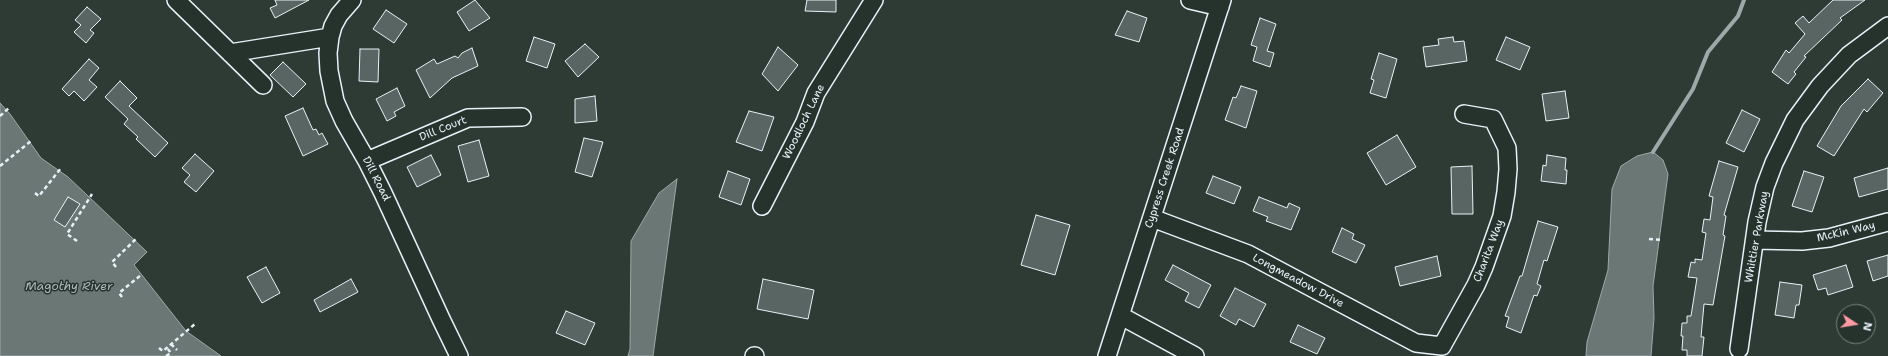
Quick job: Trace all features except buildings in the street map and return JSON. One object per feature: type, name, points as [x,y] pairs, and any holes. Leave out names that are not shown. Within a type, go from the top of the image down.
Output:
[{"type":"street","points":[[176,0],[263,85]]},
{"type":"street","name":"Dill Road","points":[[352,0],[339,15],[333,26],[330,37],[328,53],[329,71],[335,100],[344,122],[367,161],[459,356]]},
{"type":"street","name":"Woodloch Lane","points":[[762,206],[804,122],[816,93],[874,0]]},
{"type":"street","points":[[1190,0],[1221,3]]},
{"type":"street","name":"Cypress Creek Road","points":[[1107,356],[1221,3]]},
{"type":"street","name":"Whittier Parkway","points":[[1739,349],[1757,222],[1774,163],[1795,120],[1820,86],[1849,55],[1888,26]]},
{"type":"street","points":[[230,53],[330,37]]},
{"type":"street","name":"Charita Way","points":[[1442,346],[1476,286],[1502,216],[1508,169],[1507,148],[1493,119],[1464,114]]},
{"type":"street","name":"Dill Court","points":[[367,161],[468,118],[522,117]]},
{"type":"street","name":"Longmeadow Drive","points":[[1152,218],[1248,254],[1416,343],[1442,346]]},
{"type":"street","name":"McKin Way","points":[[1755,240],[1802,241],[1829,238],[1888,222]]},
{"type":"street","points":[[1121,316],[1195,356]]},
{"type":"path","points":[[0,116],[10,107]]},
{"type":"path","points":[[0,166],[31,141]]},
{"type":"path","points":[[35,193],[39,196],[61,168]]},
{"type":"path","points":[[77,241],[67,234],[92,194]]},
{"type":"path","points":[[116,267],[112,262],[137,238]]},
{"type":"path","points":[[1649,239],[1662,240]]},
{"type":"path","points":[[122,297],[118,293],[141,275]]},
{"type":"path","points":[[159,348],[163,351],[195,324]]},
{"type":"path","points":[[172,344],[177,350]]},
{"type":"path","points":[[166,356],[171,352],[167,348]]},
{"type":"water","name":"Magothy River","points":[[0,103],[10,114],[41,158],[68,177],[147,252],[134,265],[186,331],[221,356],[0,356]]},
{"type":"water","points":[[1653,152],[1663,160],[1668,174],[1653,286],[1654,318],[1651,356],[1586,356],[1587,342],[1608,270],[1612,189],[1621,166],[1637,156]]},
{"type":"water","points":[[677,179],[653,356],[628,356],[630,349],[631,241],[659,193]]},
{"type":"waterway","points":[[1653,152],[1693,89],[1708,52],[1738,16],[1744,0]]}]
